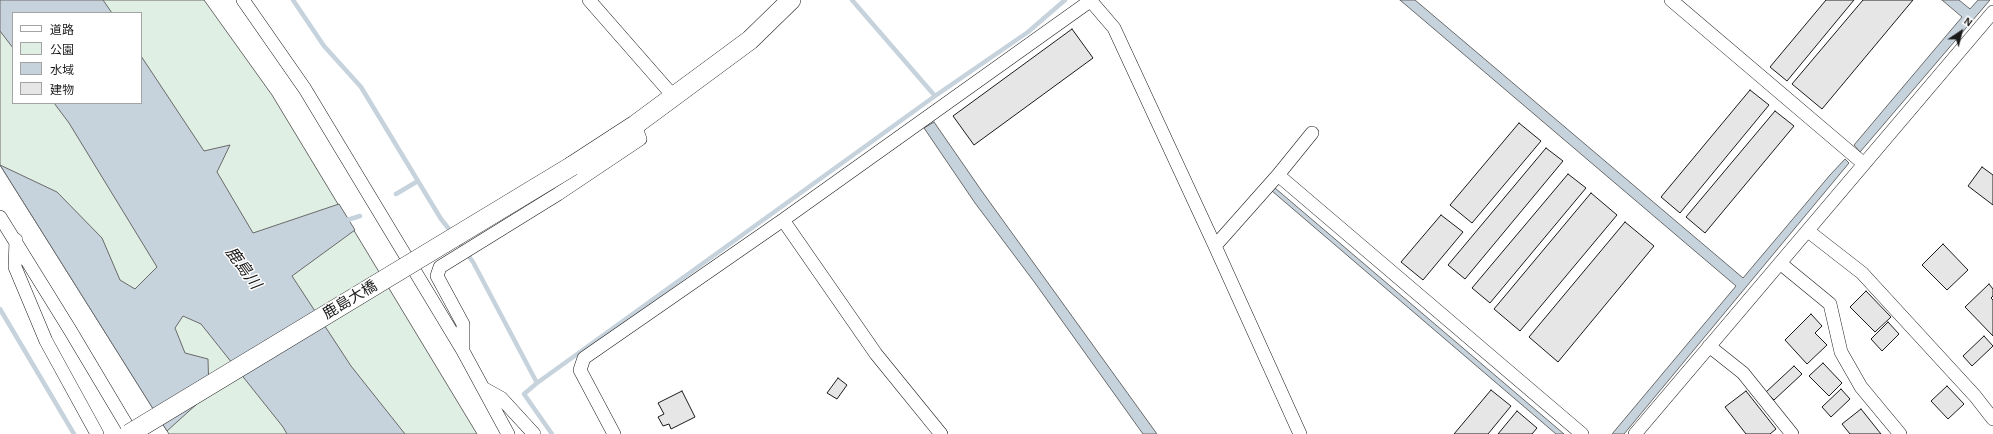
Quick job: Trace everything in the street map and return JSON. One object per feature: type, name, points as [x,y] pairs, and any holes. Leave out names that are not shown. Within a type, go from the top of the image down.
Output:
[{"type":"street","points":[[243,0],[305,89],[463,351],[508,434]]},
{"type":"street","points":[[589,0],[674,97]]},
{"type":"street","name":"鹿島大橋","points":[[130,434],[572,166],[635,125],[750,40],[791,0]]},
{"type":"street","points":[[614,434],[580,370],[584,358],[783,220],[1090,0],[1114,28],[1300,434]]},
{"type":"street","points":[[1671,0],[1864,164]]},
{"type":"street","points":[[1636,434],[1993,12]]},
{"type":"street","points":[[463,351],[463,324],[437,276],[440,267],[449,260],[558,194],[640,139],[635,125]]},
{"type":"street","points":[[1215,246],[1278,175],[1312,133]]},
{"type":"street","points":[[1278,175],[1582,434]]},
{"type":"street","points":[[0,217],[16,240],[130,434]]},
{"type":"street","points":[[783,220],[876,354],[941,434]]},
{"type":"street","points":[[1808,231],[1862,273],[1975,396],[1993,419]]},
{"type":"street","points":[[16,240],[15,268],[46,341],[97,434]]},
{"type":"street","points":[[1780,263],[1830,304],[1842,352],[1861,387],[1900,434]]},
{"type":"street","points":[[1710,346],[1743,374],[1792,434]]},
{"type":"street","points":[[483,388],[501,398],[534,434]]},
{"type":"green space","points":[[0,0],[12,12],[12,104],[97,104],[329,434],[169,434],[0,165]]},
{"type":"green space","points":[[69,0],[204,0],[272,95],[477,434],[382,434],[142,101],[142,12],[77,12]]},
{"type":"water","points":[[0,0],[103,0],[111,12],[12,12],[12,47],[0,31]]},
{"type":"water","points":[[1400,0],[1415,0],[1743,278],[1830,175],[1845,159],[1849,163],[1624,434],[1612,434],[1736,286]]},
{"type":"water","points":[[1942,0],[1959,0],[1970,9],[1978,0],[1990,0],[1860,152],[1854,145],[1962,17]]},
{"type":"water","name":"鹿島川","points":[[142,58],[204,151],[230,145],[217,172],[253,233],[339,204],[355,230],[292,276],[351,366],[405,434],[287,434],[201,324],[183,316],[175,328],[185,353],[208,359],[209,393],[167,431],[0,165],[57,192],[102,238],[120,280],[135,289],[157,267],[69,123],[55,104],[142,104]]},
{"type":"water","points":[[934,122],[981,190],[1157,434],[1143,434],[1035,283],[975,203],[924,128]]},
{"type":"water","points":[[1275,188],[1564,434],[1556,434],[1272,191]]},
{"type":"building","points":[[1826,0],[1854,0],[1787,81],[1770,67]]},
{"type":"building","points":[[1863,0],[1913,0],[1822,109],[1792,84]]},
{"type":"building","points":[[1072,29],[1093,58],[974,145],[953,116]]},
{"type":"building","points":[[1750,90],[1769,105],[1680,213],[1661,197]]},
{"type":"building","points":[[1775,111],[1794,126],[1705,233],[1686,217]]},
{"type":"building","points":[[1519,123],[1541,141],[1472,223],[1450,205]]},
{"type":"building","points":[[1546,148],[1563,161],[1465,279],[1448,265]]},
{"type":"building","points":[[1982,167],[1993,175],[1993,205],[1968,186]]},
{"type":"building","points":[[1568,174],[1586,188],[1490,303],[1472,288]]},
{"type":"building","points":[[1591,193],[1617,215],[1520,331],[1494,309]]},
{"type":"building","points":[[1441,215],[1463,232],[1423,280],[1401,262]]},
{"type":"building","points":[[1625,222],[1654,246],[1558,362],[1529,337]]},
{"type":"building","points":[[1943,244],[1968,270],[1947,290],[1922,265]]},
{"type":"building","points":[[1989,284],[1993,289],[1993,296],[1991,298],[1993,300],[1993,336],[1965,307]]},
{"type":"building","points":[[1866,291],[1891,317],[1875,332],[1850,307]]},
{"type":"building","points":[[1811,314],[1822,326],[1815,333],[1827,345],[1807,364],[1785,340]]},
{"type":"building","points":[[1888,322],[1899,334],[1882,351],[1871,339]]},
{"type":"building","points":[[1984,336],[1993,346],[1972,366],[1963,356]]},
{"type":"building","points":[[1823,363],[1842,383],[1829,396],[1809,376]]},
{"type":"building","points":[[1794,366],[1802,374],[1774,400],[1766,392]]},
{"type":"building","points":[[838,378],[847,385],[837,399],[827,393]]},
{"type":"building","points":[[1947,386],[1964,404],[1948,419],[1931,401]]},
{"type":"building","points":[[1841,389],[1850,399],[1831,417],[1822,407]]},
{"type":"building","points":[[1491,390],[1511,406],[1488,434],[1454,434]]},
{"type":"building","points":[[682,391],[695,417],[671,429],[669,424],[663,426],[658,417],[664,414],[658,403]]},
{"type":"building","points":[[1746,391],[1776,429],[1770,434],[1746,434],[1725,407]]},
{"type":"building","points":[[1861,409],[1881,434],[1850,434],[1842,424]]},
{"type":"building","points":[[1517,411],[1537,428],[1532,434],[1498,434]]},
{"type":"waterway","points":[[293,0],[324,46],[361,87],[441,219],[453,234]]},
{"type":"waterway","points":[[852,0],[935,96]]},
{"type":"waterway","points":[[537,383],[935,96],[1028,32],[1065,0]]},
{"type":"waterway","points":[[396,194],[418,181]]},
{"type":"waterway","points":[[344,221],[360,216]]},
{"type":"waterway","points":[[457,240],[473,262],[537,383],[524,394],[552,434]]},
{"type":"waterway","points":[[0,309],[74,434]]}]
